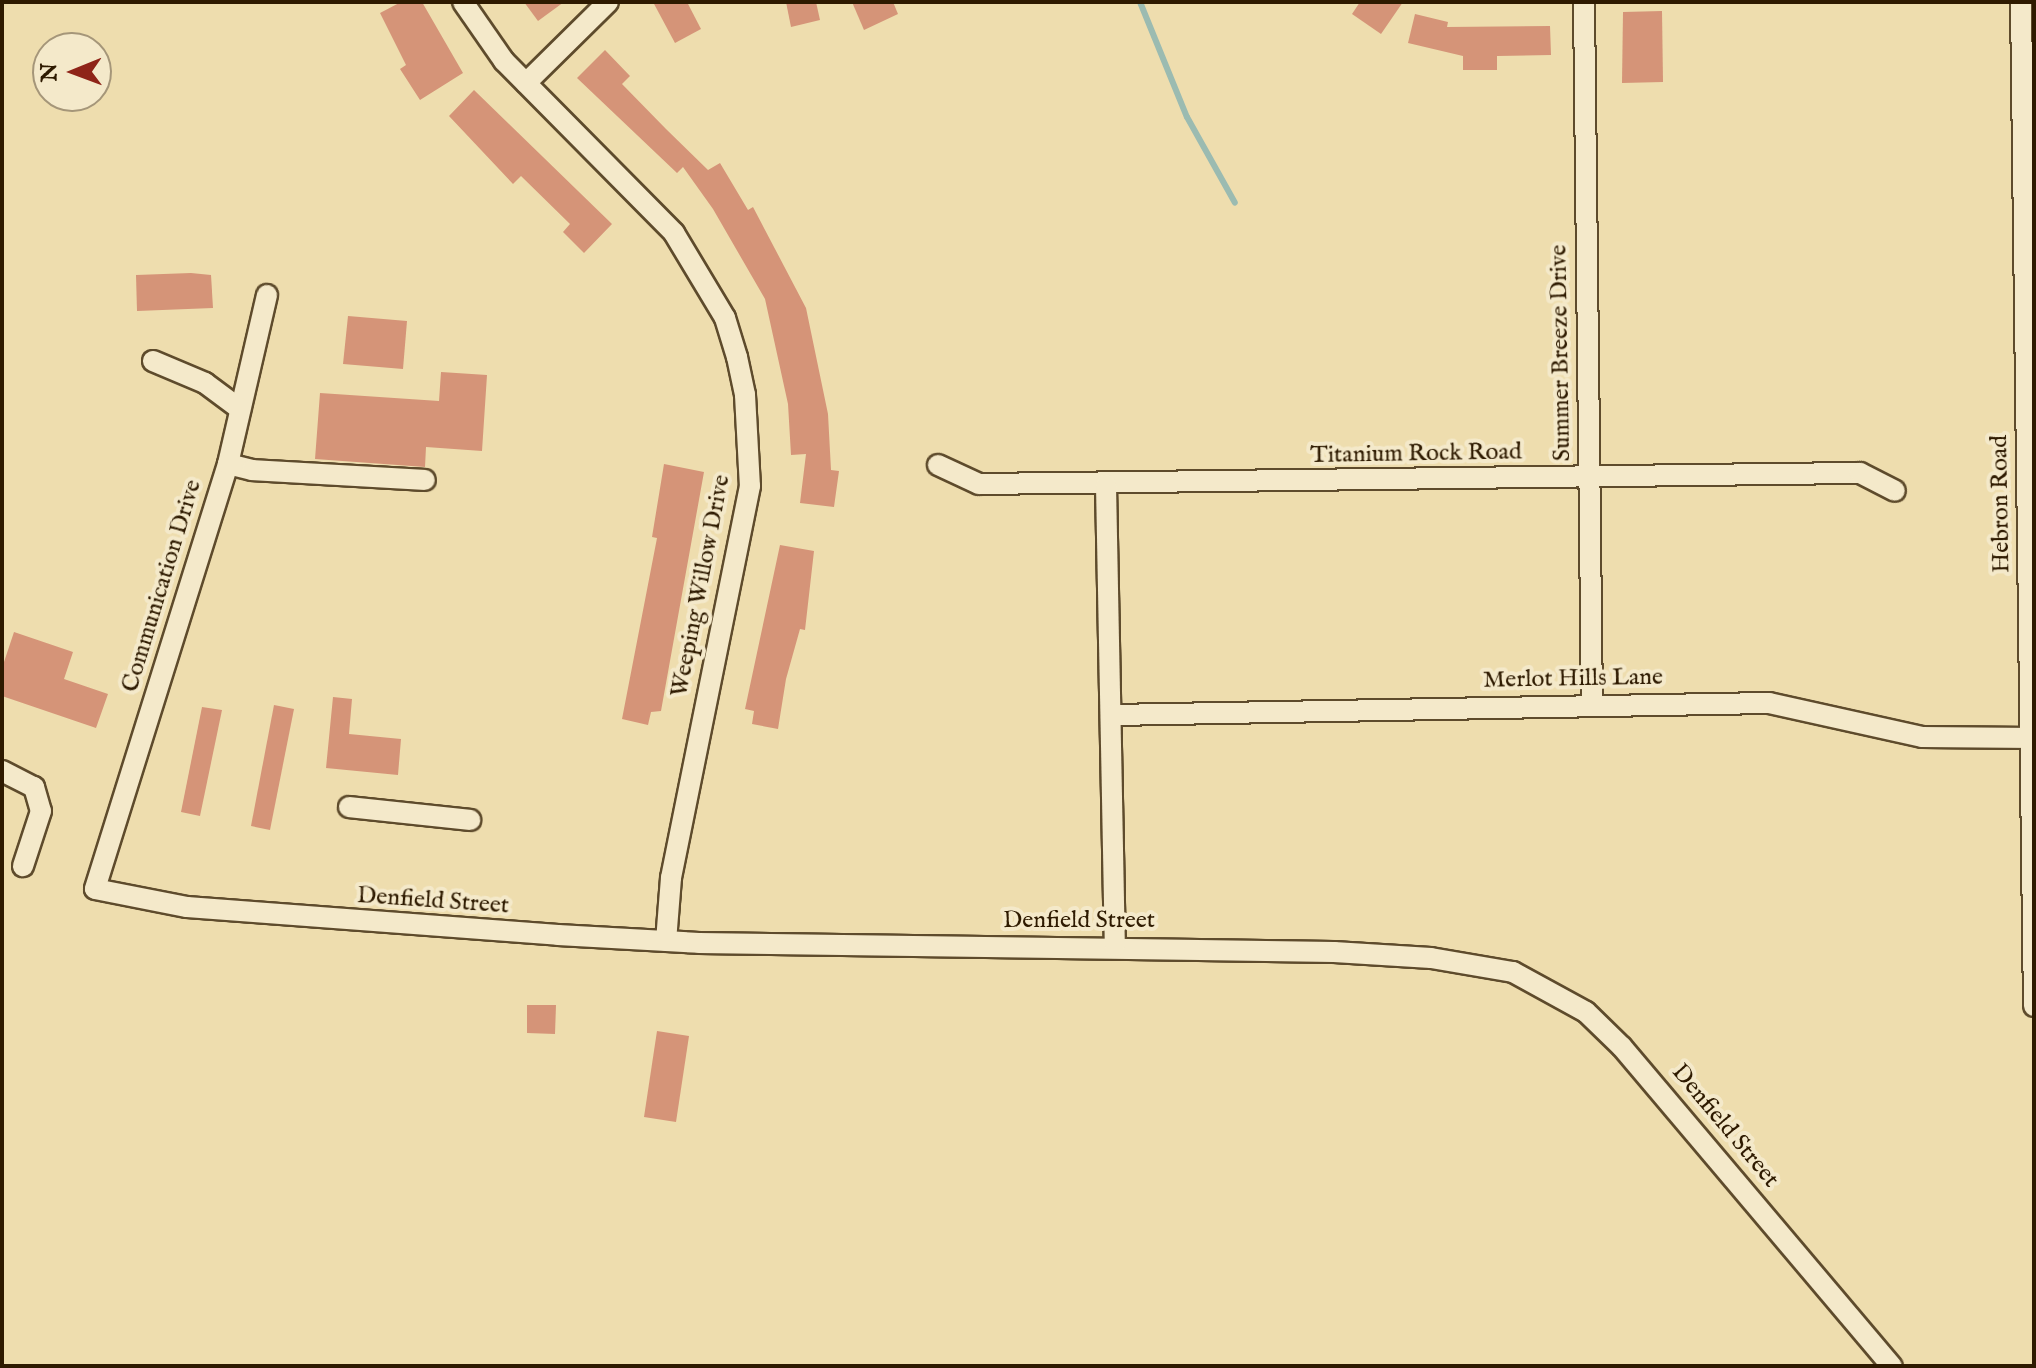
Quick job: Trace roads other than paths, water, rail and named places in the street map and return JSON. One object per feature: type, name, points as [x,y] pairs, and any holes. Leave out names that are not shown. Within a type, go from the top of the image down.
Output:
[{"type":"street","name":"Weeping Willow Drive","points":[[463,2],[474,24],[526,83],[642,197],[683,245],[725,318],[745,395],[750,486],[671,878],[666,941]]},
{"type":"street","points":[[526,83],[608,2]]},
{"type":"street","name":"Summer Breeze Drive","points":[[1584,2],[1592,704]]},
{"type":"street","name":"Hebron Road","points":[[2021,2],[2034,1006]]},
{"type":"street","name":"Communication Drive","points":[[95,889],[228,464],[267,295]]},
{"type":"street","points":[[153,361],[205,383],[240,409]]},
{"type":"street","points":[[228,464],[252,470],[425,480]]},
{"type":"street","name":"Titanium Rock Road","points":[[938,465],[979,484],[1106,485],[1860,473],[1895,491]]},
{"type":"street","points":[[1106,485],[1113,715],[1115,946]]},
{"type":"street","name":"Merlot Hills Lane","points":[[1113,715],[1769,703],[1922,737],[2032,738]]},
{"type":"street","points":[[2,771],[34,787],[41,811],[23,866]]},
{"type":"street","points":[[349,807],[470,820]]},
{"type":"street","name":"Denfield Street","points":[[95,889],[201,908],[666,941],[1115,946],[1431,958],[1513,972],[1559,994],[1586,1012],[1649,1076],[1892,1366]]},
{"type":"waterway","points":[[1140,2],[1187,117],[1235,203]]}]
